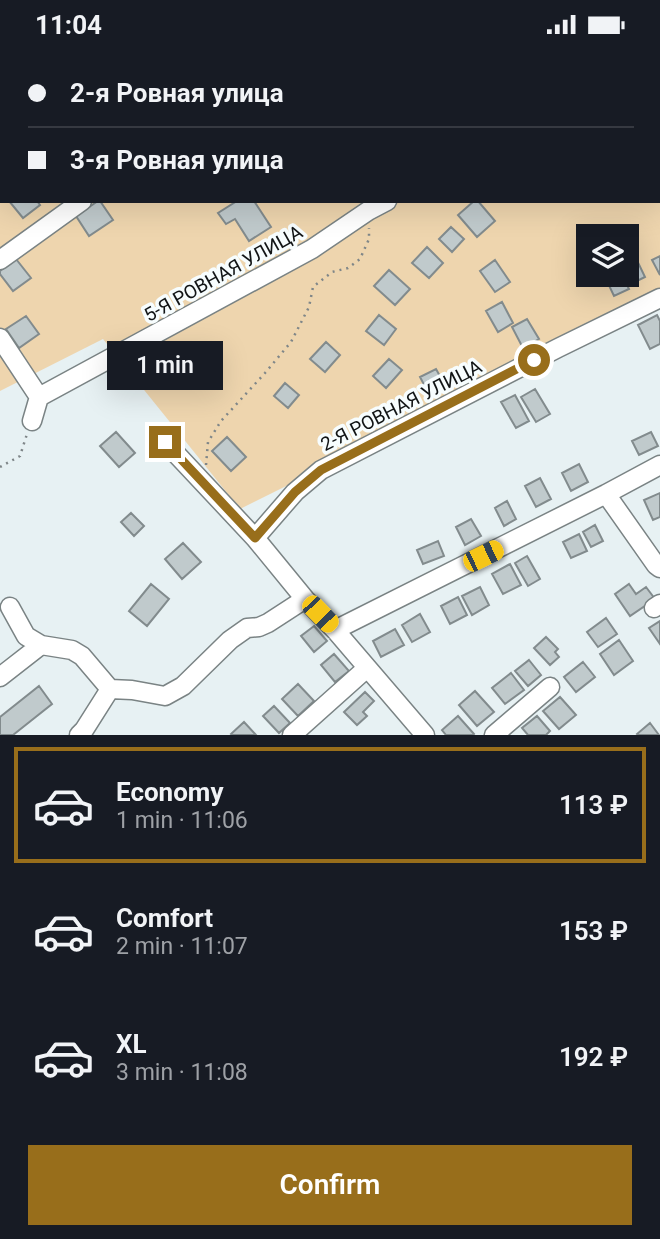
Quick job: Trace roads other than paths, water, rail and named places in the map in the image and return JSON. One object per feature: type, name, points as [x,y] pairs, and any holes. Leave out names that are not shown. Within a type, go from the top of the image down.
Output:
[{"type":"street","points":[[0,260],[79,203]]},
{"type":"street","name":"5-Я РОВНАЯ УЛИЦА","points":[[39,397],[312,249],[383,203]]},
{"type":"street","name":"2-Я РОВНАЯ УЛИЦА","points":[[255,538],[295,492],[321,470],[660,298]]},
{"type":"street","points":[[0,338],[39,397],[32,421]]},
{"type":"street","points":[[165,442],[255,538],[425,735]]},
{"type":"street","points":[[335,630],[660,465]]},
{"type":"street","points":[[606,494],[660,568]]},
{"type":"street","points":[[10,607],[26,636],[41,645],[72,650],[82,656],[110,689],[165,696],[183,686],[239,633],[247,628],[268,623],[305,599]]},
{"type":"street","points":[[0,677],[41,645]]},
{"type":"street","points":[[292,735],[367,668]]},
{"type":"street","points":[[494,735],[551,687]]},
{"type":"street","points":[[79,735],[110,689]]}]
